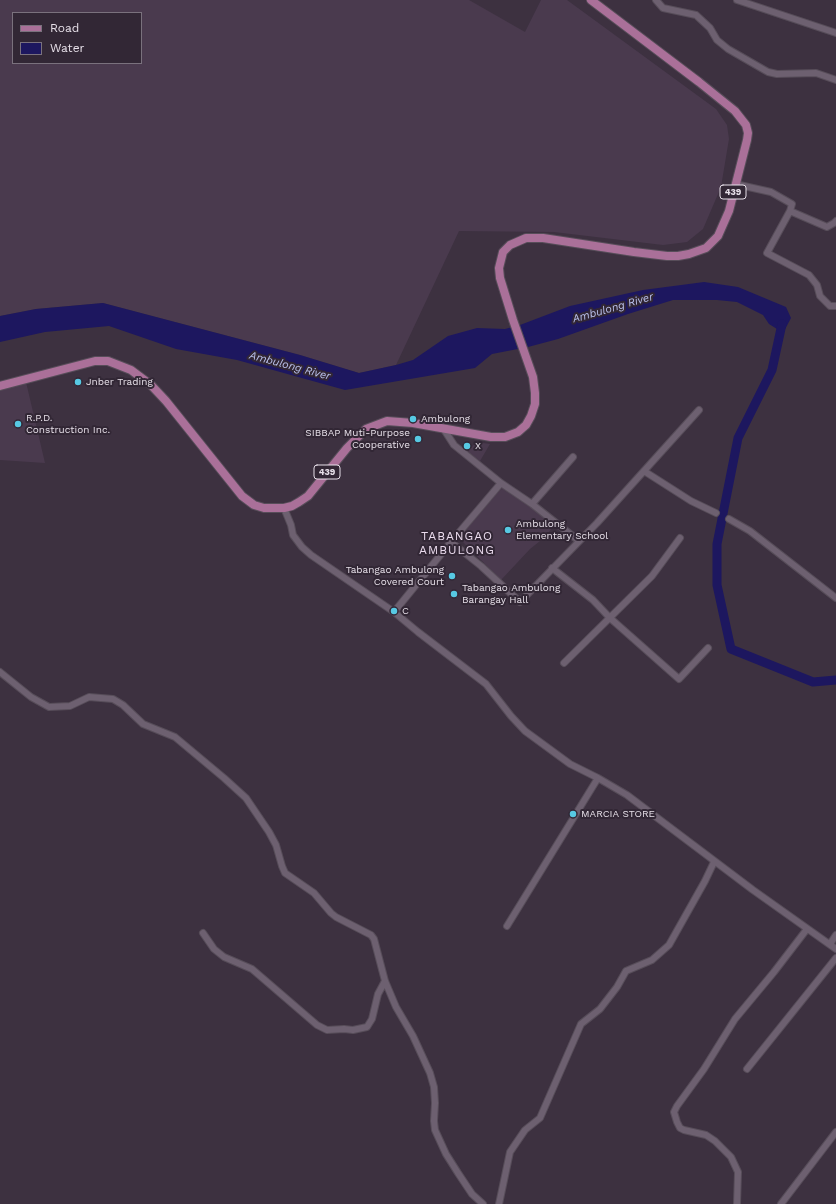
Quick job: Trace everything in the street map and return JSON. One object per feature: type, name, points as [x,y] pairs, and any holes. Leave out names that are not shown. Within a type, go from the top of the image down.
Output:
[{"type":"main road","name":"439","points":[[0,386],[95,361],[108,361],[131,370],[151,385],[166,401],[228,479],[248,500],[254,505],[264,508],[284,508],[292,506],[308,496],[347,448],[366,429],[387,421],[443,428],[498,438],[518,432],[526,425],[531,416],[535,392],[533,377],[500,278],[499,268],[503,252],[510,245],[526,238],[543,238],[667,256],[689,254],[706,248],[718,236],[729,211],[748,133],[746,125],[742,119],[699,82],[591,0]]},
{"type":"street","points":[[656,0],[663,8],[696,15],[710,28],[717,40],[728,49],[768,72],[777,74],[816,73],[836,80]]},
{"type":"street","points":[[737,0],[836,33]]},
{"type":"street","points":[[735,184],[771,192],[792,204],[790,211],[767,253],[809,275],[816,285],[820,296],[830,306],[836,306]]},
{"type":"street","points":[[790,211],[827,227],[834,224],[836,221]]},
{"type":"street","points":[[451,542],[481,566],[520,602],[579,541],[699,410]]},
{"type":"street","points":[[443,428],[454,445],[501,483],[532,504],[579,541]]},
{"type":"street","points":[[532,504],[572,457]]},
{"type":"street","points":[[644,471],[691,501],[716,512]]},
{"type":"street","points":[[394,612],[501,483]]},
{"type":"street","points":[[284,508],[291,525],[293,535],[302,547],[311,555],[394,612],[486,684],[525,731],[570,764],[598,778],[627,796],[714,862],[836,949]]},
{"type":"street","points":[[729,519],[750,531],[836,598]]},
{"type":"street","points":[[564,663],[652,576],[680,538]]},
{"type":"street","points":[[552,568],[593,600],[610,618],[678,679],[708,648]]},
{"type":"street","points":[[0,672],[31,697],[49,707],[70,706],[89,697],[113,699],[123,705],[143,724],[175,737],[246,798],[276,845],[285,873],[314,892],[336,917],[371,935],[374,939],[385,981],[396,1007],[416,1043],[430,1073],[434,1087],[435,1130],[446,1154],[458,1174],[472,1194],[483,1204]]},
{"type":"street","points":[[507,926],[598,778]]},
{"type":"street","points":[[499,1204],[510,1152],[525,1130],[540,1118],[581,1024],[600,1009],[617,987],[626,971],[652,960],[669,945],[714,862]]},
{"type":"street","points":[[737,1204],[738,1172],[731,1157],[715,1141],[706,1136],[680,1128],[674,1112],[704,1070],[735,1019],[807,929]]},
{"type":"street","points":[[203,933],[214,948],[224,957],[252,969],[326,1030],[353,1030],[367,1027],[372,1019],[378,994],[385,981]]},
{"type":"street","points":[[830,944],[836,935]]},
{"type":"street","points":[[747,1070],[836,958]]},
{"type":"street","points":[[781,1204],[836,1132]]},
{"type":"shaded area","points":[[0,0],[469,0],[525,32],[541,0],[567,0],[716,109],[727,125],[729,139],[721,187],[703,229],[687,242],[663,245],[554,232],[459,231],[396,365],[359,373],[300,355],[103,303],[36,309],[0,316]]},
{"type":"shaded area","name":"R.P.D. Construction Inc.","points":[[26,382],[45,463],[0,460],[0,388]]},
{"type":"shaded area","points":[[476,442],[490,444],[480,461],[468,452]]},
{"type":"shaded area","name":"Ambulong Elementary School","points":[[504,487],[556,523],[545,537],[530,549],[501,580],[459,538]]},
{"type":"water","points":[[704,282],[738,287],[786,307],[791,318],[782,335],[779,336],[777,329],[769,324],[763,315],[737,302],[717,300],[673,300],[558,339],[492,354],[475,368],[345,390],[237,360],[176,349],[109,326],[45,332],[0,342],[0,316],[36,309],[103,303],[300,355],[359,373],[413,360],[448,336],[477,328],[505,329],[520,325],[570,306],[643,290]]},
{"type":"waterway","name":"Ambulong River","points":[[782,324],[772,370],[738,438],[717,544],[717,585],[731,649],[813,682],[836,680]]},
{"type":"place","name":"Jnber Trading","points":[[78,382]]},
{"type":"place","name":"Ambulong","points":[[413,419]]},
{"type":"place","name":"R.P.D. Construction Inc.","points":[[18,424]]},
{"type":"place","name":"SIBBAP Muti-Purpose Cooperative","points":[[418,439]]},
{"type":"place","name":"X","points":[[467,446]]},
{"type":"place","name":"Ambulong Elementary School","points":[[508,530]]},
{"type":"place","name":"Tabangao Ambulong Covered Court","points":[[452,576]]},
{"type":"place","name":"Tabangao Ambulong Barangay Hall","points":[[454,594]]},
{"type":"place","name":"C","points":[[394,611]]},
{"type":"place","name":"MARCIA STORE","points":[[573,814]]},
{"type":"district","name":"TABANGAO AMBULONG","points":[[457,543]]}]
